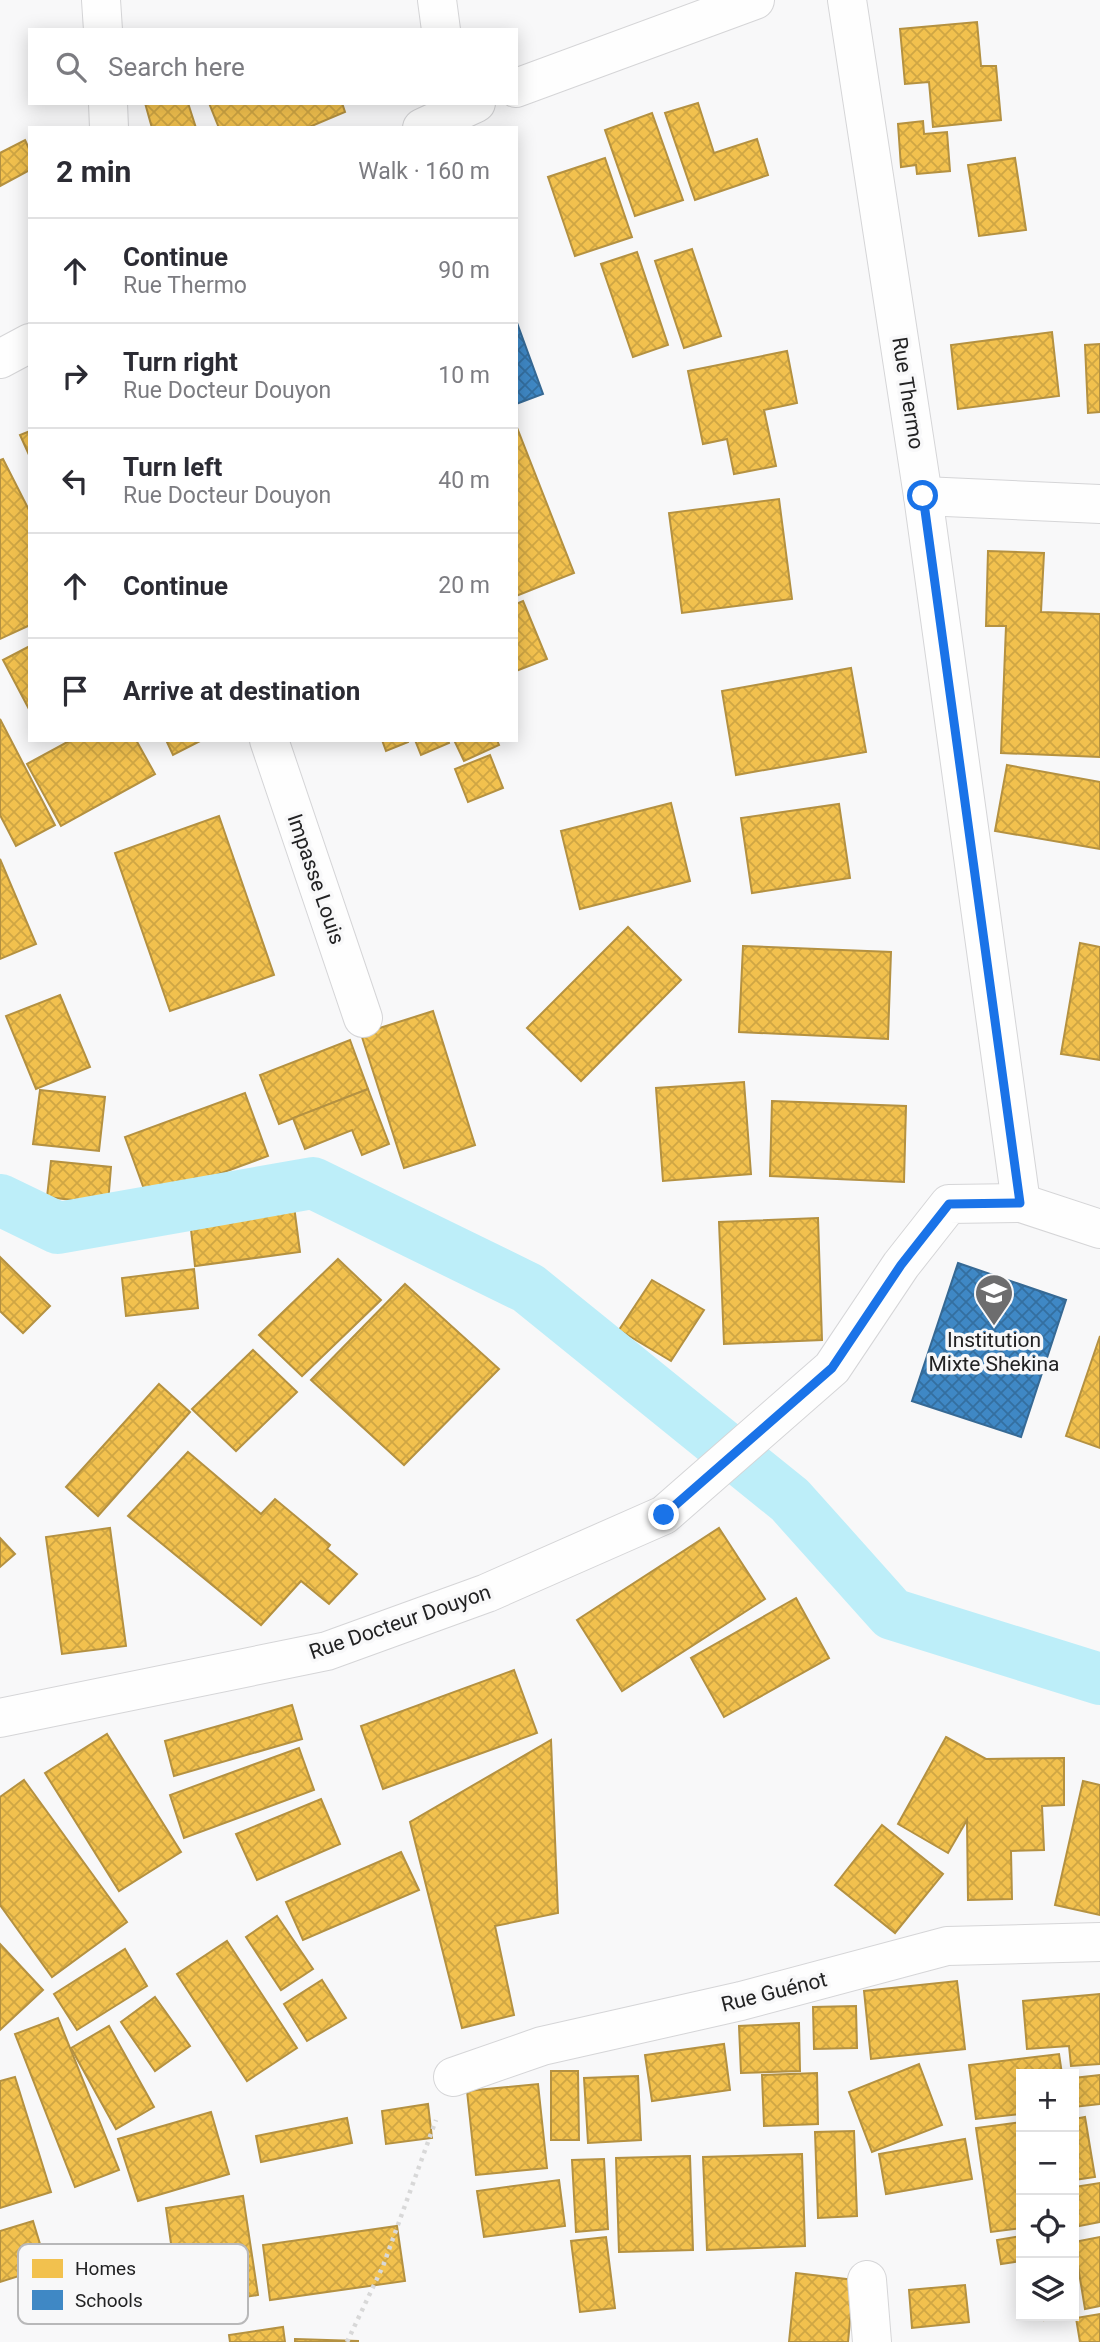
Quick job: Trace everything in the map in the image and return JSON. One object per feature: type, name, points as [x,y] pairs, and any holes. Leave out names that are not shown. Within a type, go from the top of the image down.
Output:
[{"type":"street","points":[[101,0],[103,28]]},
{"type":"street","points":[[437,0],[441,28]]},
{"type":"street","points":[[518,87],[755,0]]},
{"type":"street","name":"Rue Thermo","points":[[847,0],[923,496],[1020,1203]]},
{"type":"street","points":[[108,105],[109,126]]},
{"type":"street","points":[[0,359],[28,343]]},
{"type":"street","points":[[923,496],[1100,504]]},
{"type":"street","name":"Impasse Louis","points":[[270,742],[363,1018]]},
{"type":"street","points":[[1020,1203],[1100,1229]]},
{"type":"street","name":"Rue Docteur Douyon","points":[[0,1718],[327,1651],[487,1594],[664,1515],[832,1368],[901,1265],[949,1204],[1020,1203]]},
{"type":"street","name":"Rue Guénot","points":[[453,2077],[542,2046],[741,2001],[947,1946],[1100,1942]]},
{"type":"street","points":[[867,2280],[872,2342]]},
{"type":"path","points":[[346,2342],[383,2266],[453,2077]]},
{"type":"building: Homes","points":[[977,22],[981,66],[996,66],[1001,120],[933,127],[929,82],[905,84],[900,29]]},
{"type":"building: Homes","points":[[698,103],[714,153],[757,139],[768,175],[695,200],[665,113]]},
{"type":"building: Homes","points":[[146,105],[189,105],[195,126],[151,126]]},
{"type":"building: Homes","points":[[210,105],[343,105],[345,112],[312,126],[218,126]]},
{"type":"building: Homes","points":[[652,113],[683,200],[635,216],[605,130]]},
{"type":"building: Homes","points":[[923,121],[924,134],[947,132],[950,171],[917,174],[916,165],[901,167],[898,124]]},
{"type":"building: Homes","points":[[25,140],[28,147],[28,171],[0,186],[0,153]]},
{"type":"building: Homes","points":[[605,158],[632,237],[575,256],[548,177]]},
{"type":"building: Homes","points":[[1015,158],[1026,230],[979,236],[968,165]]},
{"type":"building: Homes","points":[[692,249],[721,336],[684,348],[655,261]]},
{"type":"building: Homes","points":[[637,252],[668,345],[633,357],[601,264]]},
{"type":"building: Homes","points":[[1052,332],[1059,396],[958,409],[951,345]]},
{"type":"building: Homes","points":[[1100,344],[1100,412],[1088,413],[1085,345]]},
{"type":"building: Homes","points":[[787,351],[797,403],[764,410],[776,466],[734,474],[727,439],[703,444],[688,371]]},
{"type":"building: Homes","points":[[518,430],[574,573],[518,595]]},
{"type":"building: Homes","points":[[28,432],[28,453],[20,435]]},
{"type":"building: Homes","points":[[3,459],[28,508],[28,626],[0,639],[0,460]]},
{"type":"building: Homes","points":[[779,499],[792,599],[682,613],[669,513]]},
{"type":"building: Homes","points":[[988,551],[1044,553],[1041,612],[1100,614],[1100,757],[1001,753],[1006,626],[986,626]]},
{"type":"building: Homes","points":[[523,601],[547,659],[518,670],[518,603]]},
{"type":"building: Homes","points":[[28,647],[28,707],[3,660]]},
{"type":"building: Homes","points":[[851,668],[866,752],[736,775],[722,691]]},
{"type":"building: Homes","points":[[0,719],[55,825],[16,846],[0,815]]},
{"type":"building: Homes","points":[[67,742],[137,742],[155,774],[61,826],[27,764]]},
{"type":"building: Homes","points":[[167,742],[198,742],[173,755]]},
{"type":"building: Homes","points":[[383,742],[408,742],[386,751]]},
{"type":"building: Homes","points":[[416,742],[449,742],[449,743],[421,755]]},
{"type":"building: Homes","points":[[455,742],[498,742],[499,745],[464,761]]},
{"type":"building: Homes","points":[[490,755],[503,788],[468,802],[455,769]]},
{"type":"building: Homes","points":[[1007,765],[1100,782],[1100,849],[995,831]]},
{"type":"building: Homes","points":[[671,803],[690,881],[580,909],[561,831]]},
{"type":"building: Homes","points":[[839,804],[850,878],[752,893],[741,818]]},
{"type":"building: Homes","points":[[219,816],[274,975],[170,1011],[115,853]]},
{"type":"building: Homes","points":[[0,859],[36,944],[0,959]]},
{"type":"building: Homes","points":[[628,927],[681,980],[581,1081],[527,1028]]},
{"type":"building: Homes","points":[[1080,943],[1100,947],[1100,1060],[1061,1054]]},
{"type":"building: Homes","points":[[743,946],[891,952],[888,1039],[739,1032]]},
{"type":"building: Homes","points":[[60,995],[90,1067],[36,1089],[6,1016]]},
{"type":"building: Homes","points":[[433,1011],[475,1145],[404,1168],[361,1034]]},
{"type":"building: Homes","points":[[350,1040],[368,1089],[279,1124],[260,1075]]},
{"type":"building: Homes","points":[[744,1082],[751,1174],[663,1181],[656,1088]]},
{"type":"building: Homes","points":[[368,1089],[389,1144],[362,1155],[352,1130],[305,1149],[293,1118]]},
{"type":"building: Homes","points":[[40,1090],[105,1097],[99,1151],[33,1144]]},
{"type":"building: Homes","points":[[245,1093],[268,1156],[148,1200],[125,1137]]},
{"type":"building: Homes","points":[[772,1101],[906,1106],[904,1182],[770,1176]]},
{"type":"building: Homes","points":[[51,1161],[111,1167],[108,1204],[47,1197]]},
{"type":"building: Homes","points":[[294,1206],[300,1252],[195,1266],[190,1220]]},
{"type":"building: Homes","points":[[818,1218],[822,1340],[724,1344],[719,1222]]},
{"type":"building: Homes","points":[[0,1257],[50,1306],[23,1333],[0,1311]]},
{"type":"building: Homes","points":[[338,1259],[381,1300],[302,1376],[259,1335]]},
{"type":"building: Homes","points":[[194,1269],[198,1308],[126,1316],[122,1278]]},
{"type":"building: Homes","points":[[652,1280],[704,1310],[671,1361],[619,1330]]},
{"type":"building: Homes","points":[[405,1284],[499,1369],[404,1465],[311,1380]]},
{"type":"building: Homes","points":[[1100,1336],[1100,1448],[1066,1436]]},
{"type":"building: Homes","points":[[253,1350],[297,1392],[236,1451],[192,1409]]},
{"type":"building: Homes","points":[[159,1384],[190,1412],[98,1516],[66,1487]]},
{"type":"building: Homes","points":[[188,1452],[261,1514],[275,1499],[330,1545],[327,1549],[357,1574],[329,1604],[301,1581],[261,1625],[128,1516]]},
{"type":"building: Homes","points":[[110,1528],[126,1646],[62,1654],[46,1537]]},
{"type":"building: Homes","points":[[719,1528],[765,1599],[622,1691],[577,1620]]},
{"type":"building: Homes","points":[[0,1538],[15,1554],[0,1567]]},
{"type":"building: Homes","points":[[796,1598],[829,1658],[724,1717],[691,1658]]},
{"type":"building: Homes","points":[[514,1670],[537,1733],[383,1789],[361,1726]]},
{"type":"building: Homes","points":[[292,1705],[302,1739],[174,1776],[165,1741]]},
{"type":"building: Homes","points":[[107,1734],[181,1852],[119,1891],[45,1773]]},
{"type":"building: Homes","points":[[946,1737],[986,1759],[1064,1758],[1064,1805],[1042,1806],[1044,1850],[1011,1851],[1012,1899],[968,1900],[967,1820],[948,1853],[898,1824]]},
{"type":"building: Homes","points":[[551,1740],[558,1913],[495,1926],[514,2015],[462,2028],[410,1822]]},
{"type":"building: Homes","points":[[299,1748],[314,1790],[184,1838],[170,1795]]},
{"type":"building: Homes","points":[[24,1780],[127,1922],[52,1977],[0,1905],[0,1797]]},
{"type":"building: Homes","points":[[1083,1781],[1100,1785],[1100,1915],[1055,1905]]},
{"type":"building: Homes","points":[[321,1799],[340,1844],[257,1880],[236,1834]]},
{"type":"building: Homes","points":[[882,1825],[943,1874],[895,1933],[835,1885]]},
{"type":"building: Homes","points":[[401,1852],[419,1890],[303,1940],[286,1902]]},
{"type":"building: Homes","points":[[277,1916],[313,1969],[281,1990],[246,1937]]},
{"type":"building: Homes","points":[[227,1941],[297,2048],[247,2081],[177,1974]]},
{"type":"building: Homes","points":[[0,1944],[43,1990],[0,2030]]},
{"type":"building: Homes","points":[[125,1949],[147,1986],[77,2030],[54,1994]]},
{"type":"building: Homes","points":[[322,1980],[346,2018],[307,2041],[284,2004]]},
{"type":"building: Homes","points":[[957,1981],[965,2049],[871,2059],[864,1991]]},
{"type":"building: Homes","points":[[1100,1994],[1100,2064],[1071,2066],[1069,2046],[1027,2049],[1023,2001]]},
{"type":"building: Homes","points":[[155,1997],[190,2046],[155,2071],[121,2022]]},
{"type":"building: Homes","points":[[856,2006],[857,2048],[814,2049],[813,2007]]},
{"type":"building: Homes","points":[[58,2018],[119,2170],[75,2187],[15,2034]]},
{"type":"building: Homes","points":[[799,2023],[800,2071],[741,2073],[739,2026]]},
{"type":"building: Homes","points":[[109,2026],[154,2107],[116,2129],[71,2048]]},
{"type":"building: Homes","points":[[724,2044],[730,2090],[652,2101],[645,2055]]},
{"type":"building: Homes","points":[[1059,2054],[1061,2069],[1016,2069],[1016,2115],[976,2119],[969,2065]]},
{"type":"building: Homes","points":[[919,2064],[942,2125],[872,2152],[849,2092]]},
{"type":"building: Homes","points":[[551,2071],[578,2071],[579,2140],[551,2140]]},
{"type":"building: Homes","points":[[817,2073],[818,2124],[764,2126],[762,2075]]},
{"type":"building: Homes","points":[[1100,2075],[1100,2104],[1079,2106],[1079,2077]]},
{"type":"building: Homes","points":[[638,2076],[641,2140],[588,2143],[584,2078]]},
{"type":"building: Homes","points":[[15,2077],[51,2192],[0,2208],[0,2081]]},
{"type":"building: Homes","points":[[538,2084],[547,2168],[476,2175],[467,2091]]},
{"type":"building: Homes","points":[[428,2104],[432,2138],[386,2144],[382,2111]]},
{"type":"building: Homes","points":[[211,2112],[229,2174],[138,2201],[118,2139]]},
{"type":"building: Homes","points":[[1085,2117],[1095,2177],[1079,2179],[1079,2132],[1079,2118]]},
{"type":"building: Homes","points":[[347,2118],[352,2143],[261,2162],[256,2136]]},
{"type":"building: Homes","points":[[1016,2123],[1016,2229],[991,2232],[976,2128]]},
{"type":"building: Homes","points":[[854,2131],[857,2216],[818,2218],[815,2132]]},
{"type":"building: Homes","points":[[965,2139],[972,2179],[886,2194],[879,2154]]},
{"type":"building: Homes","points":[[802,2154],[805,2246],[707,2250],[703,2157]]},
{"type":"building: Homes","points":[[690,2156],[693,2250],[619,2252],[616,2158]]},
{"type":"building: Homes","points":[[604,2159],[608,2229],[576,2232],[572,2160]]},
{"type":"building: Homes","points":[[559,2180],[565,2226],[484,2237],[477,2191]]},
{"type":"building: Homes","points":[[1100,2183],[1100,2222],[1079,2226],[1079,2186]]},
{"type":"building: Homes","points":[[243,2196],[258,2295],[248,2297],[248,2244],[171,2244],[166,2208]]},
{"type":"building: Homes","points":[[33,2221],[40,2244],[18,2244],[18,2276],[0,2282],[0,2231]]},
{"type":"building: Homes","points":[[397,2226],[405,2281],[270,2300],[263,2245]]},
{"type":"building: Homes","points":[[606,2237],[615,2308],[580,2312],[571,2241]]},
{"type":"building: Homes","points":[[1016,2237],[1016,2262],[1001,2264],[997,2240]]},
{"type":"building: Homes","points":[[1100,2237],[1100,2306],[1085,2309],[1079,2272],[1079,2241]]},
{"type":"building: Homes","points":[[796,2273],[854,2280],[848,2342],[789,2342]]},
{"type":"building: Homes","points":[[965,2285],[969,2322],[912,2328],[909,2290]]},
{"type":"building: Homes","points":[[1100,2314],[1100,2342],[1080,2342],[1076,2321],[1079,2318]]},
{"type":"building: Homes","points":[[283,2327],[285,2342],[230,2342],[229,2335]]},
{"type":"building: Homes","points":[[295,2339],[358,2341],[358,2342],[295,2342]]},
{"type":"building: Schools","points":[[518,325],[543,394],[518,403]]},
{"type":"building: Schools","points":[[958,1263],[1066,1300],[1021,1437],[912,1401]]},
{"type":"waterway","points":[[0,1200],[58,1228],[313,1183],[528,1288],[790,1500],[892,1614],[1100,1679]]},
{"type":"place","name":"Institution Mixte Shekina","points":[[994,1327]]},
{"type":"route","points":[[664,1515],[832,1368],[901,1265],[949,1204],[1020,1203],[923,496]]}]
